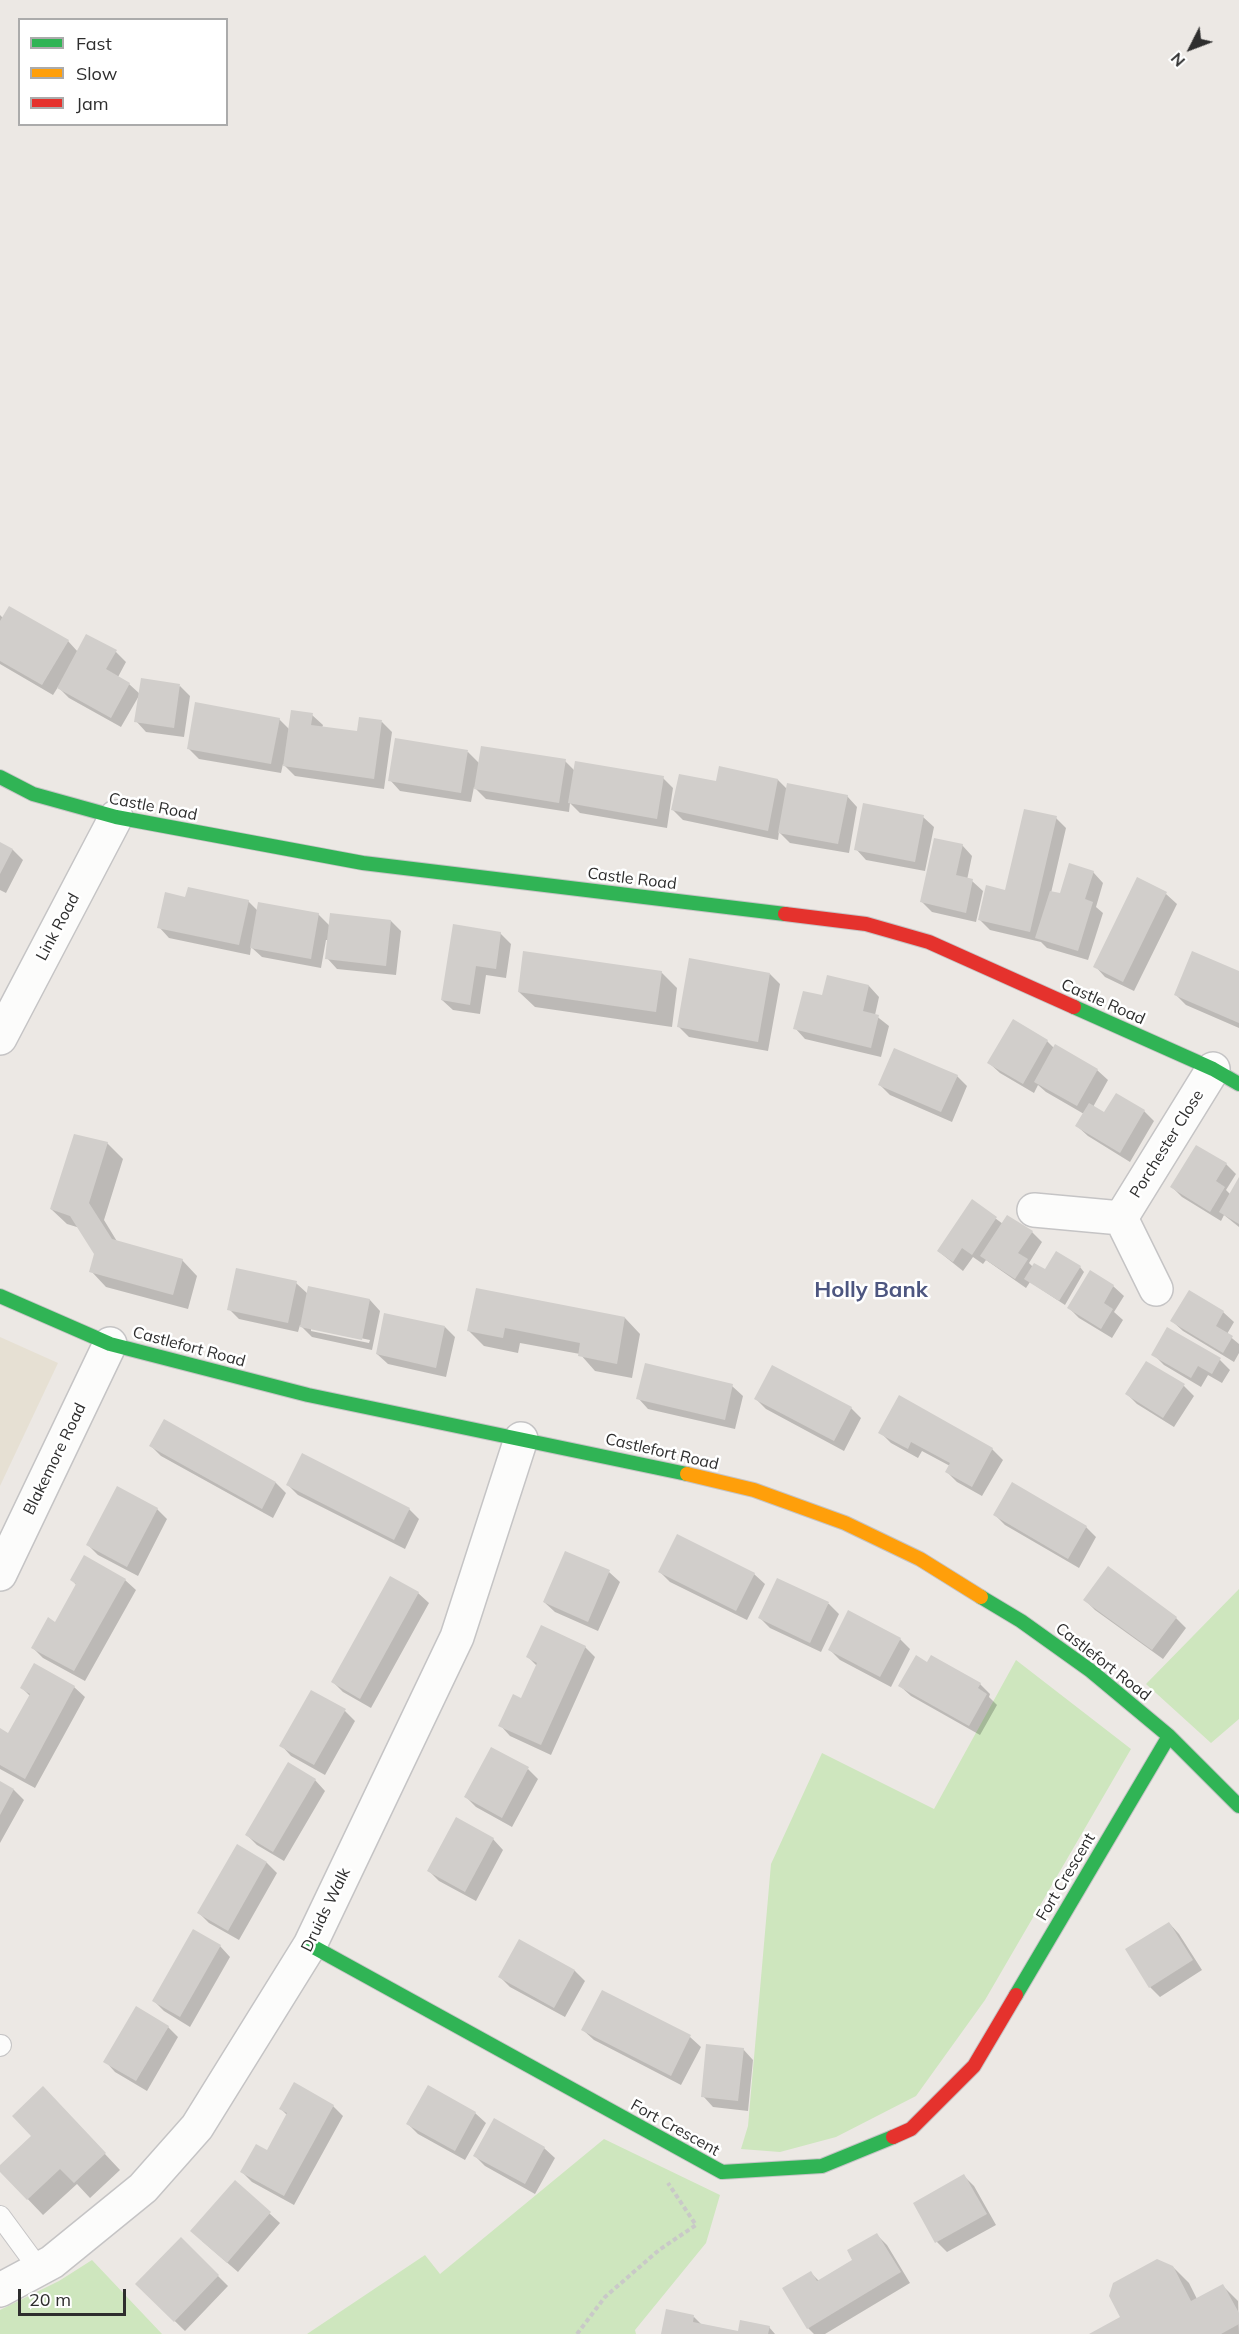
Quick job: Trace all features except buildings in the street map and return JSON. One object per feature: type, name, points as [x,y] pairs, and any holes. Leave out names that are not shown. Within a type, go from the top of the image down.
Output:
[{"type":"street","name":"Castle Road","points":[[0,777],[33,794],[116,817],[363,863],[866,924],[928,942],[1226,1076]]},
{"type":"street","name":"Link Road","points":[[0,1038],[116,817]]},
{"type":"street","name":"Porchester Close","points":[[1121,1218],[1226,1076]]},
{"type":"street","points":[[1034,1210],[1121,1218],[1156,1288]]},
{"type":"street","name":"Castlefort Road","points":[[0,1296],[110,1344],[308,1395],[668,1469],[754,1490],[845,1523],[920,1559],[1021,1621],[1091,1671],[1169,1736],[1238,1805]]},
{"type":"street","name":"Blakemore Road","points":[[0,1574],[110,1344]]},
{"type":"street","name":"Druids Walk","points":[[0,2290],[39,2269],[70,2248],[143,2188],[197,2127],[310,1945],[457,1637],[521,1439]]},
{"type":"street","name":"Fort Crescent","points":[[310,1945],[722,2172],[822,2166],[911,2129],[974,2066],[1169,1736]]},
{"type":"lane","points":[[0,2216],[39,2269]]},
{"type":"path","points":[[578,2334],[605,2296],[659,2250],[696,2225],[662,2174]]},
{"type":"shaded area","points":[[0,1337],[58,1363],[0,1486]]},
{"type":"green space","points":[[1239,1589],[1239,1719],[1211,1743],[1146,1684]]},
{"type":"green space","points":[[1016,1660],[1131,1749],[985,2000],[916,2096],[836,2137],[780,2152],[741,2149],[748,2126],[771,1864],[822,1753],[934,1809]]},
{"type":"green space","points":[[604,2139],[720,2195],[706,2243],[635,2330],[636,2334],[307,2334],[425,2255],[440,2274]]},
{"type":"green space","points":[[92,2260],[162,2334],[0,2334],[0,2310],[59,2281]]},
{"type":"traffic: fast","points":[[0,777],[33,794],[116,817],[363,863],[785,914]]},
{"type":"traffic: fast","points":[[1074,1007],[1213,1069],[1239,1084]]},
{"type":"traffic: fast","points":[[0,1296],[110,1344],[308,1395],[687,1474]]},
{"type":"traffic: fast","points":[[981,1597],[1021,1621],[1091,1671],[1169,1736],[1239,1806]]},
{"type":"traffic: fast","points":[[1016,1995],[1169,1736]]},
{"type":"traffic: fast","points":[[310,1945],[722,2172],[822,2166],[893,2137]]},
{"type":"traffic: slow","points":[[687,1474],[754,1490],[845,1523],[920,1559],[981,1597]]},
{"type":"traffic: jam","points":[[785,914],[866,924],[929,942],[1074,1007]]},
{"type":"traffic: jam","points":[[893,2137],[911,2129],[974,2066],[1016,1995]]},
{"type":"district","name":"Holly Bank","points":[[871,1290]]}]
